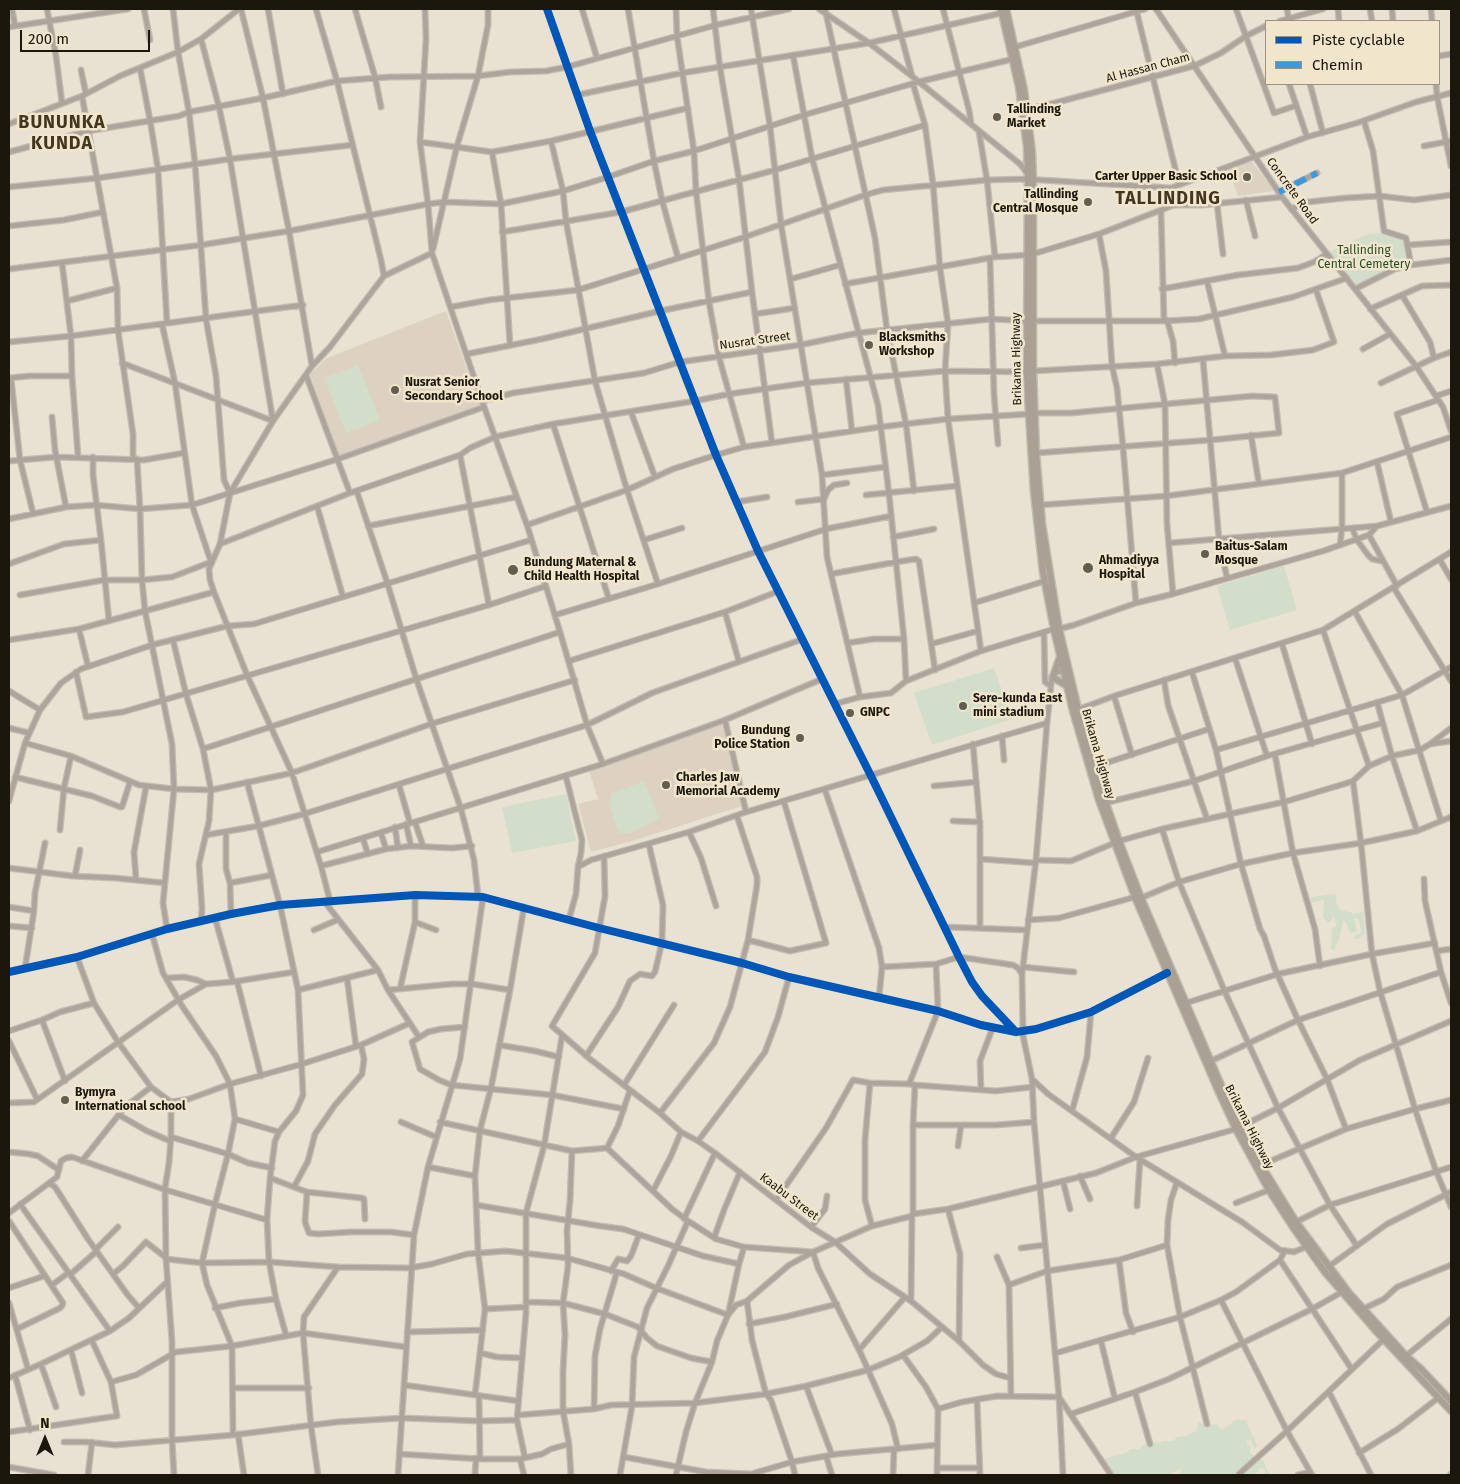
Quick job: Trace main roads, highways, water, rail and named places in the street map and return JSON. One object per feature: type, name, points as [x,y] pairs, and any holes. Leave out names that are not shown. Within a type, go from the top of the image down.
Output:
[{"type":"highway","name":"Brikama Highway","points":[[1003,10],[1014,47],[1027,109],[1031,254],[1030,371],[1034,492],[1045,581],[1088,764],[1167,973],[1238,1128],[1269,1190],[1342,1292],[1384,1339],[1451,1400]]},
{"type":"highway","name":"Brikama Highway","points":[[1003,10],[1024,122],[1030,178]]},
{"type":"highway","name":"Brikama Highway","points":[[1032,414],[1040,505],[1060,656],[1066,673],[1067,686],[1106,803],[1116,842]]},
{"type":"highway","points":[[1060,656],[1053,677],[1067,686]]},
{"type":"highway","name":"Brikama Highway","points":[[1138,898],[1186,1003],[1238,1128],[1309,1245],[1419,1371],[1438,1398],[1451,1411]]},
{"type":"place","name":"Tallinding Market","points":[[997,117]]},
{"type":"place","name":"Carter Upper Basic School","points":[[1247,177]]},
{"type":"place","name":"Tallinding Central Mosque","points":[[1088,202]]},
{"type":"place","name":"Blacksmiths Workshop","points":[[869,345]]},
{"type":"place","name":"Nusrat Senior Secondary School","points":[[395,390]]},
{"type":"place","name":"Baitus-Salam Mosque","points":[[1205,554]]},
{"type":"place","name":"Ahmadiyya Hospital","points":[[1088,568]]},
{"type":"place","name":"Bundung Maternal & Child Health Hospital","points":[[513,570]]},
{"type":"place","name":"Sere-kunda East mini stadium","points":[[963,706]]},
{"type":"place","name":"GNPC","points":[[850,713]]},
{"type":"place","name":"Bundung Police Station","points":[[800,738]]},
{"type":"place","name":"Charles Jaw Memorial Academy","points":[[666,785]]},
{"type":"place","name":"Bymyra International school","points":[[65,1100]]},
{"type":"district","name":"BUNUNKA KUNDA","points":[[62,133]]},
{"type":"district","name":"TALLINDING","points":[[1168,199]]},
{"type":"park label","name":"Tallinding Central Cemetery","points":[[1364,258]]}]
